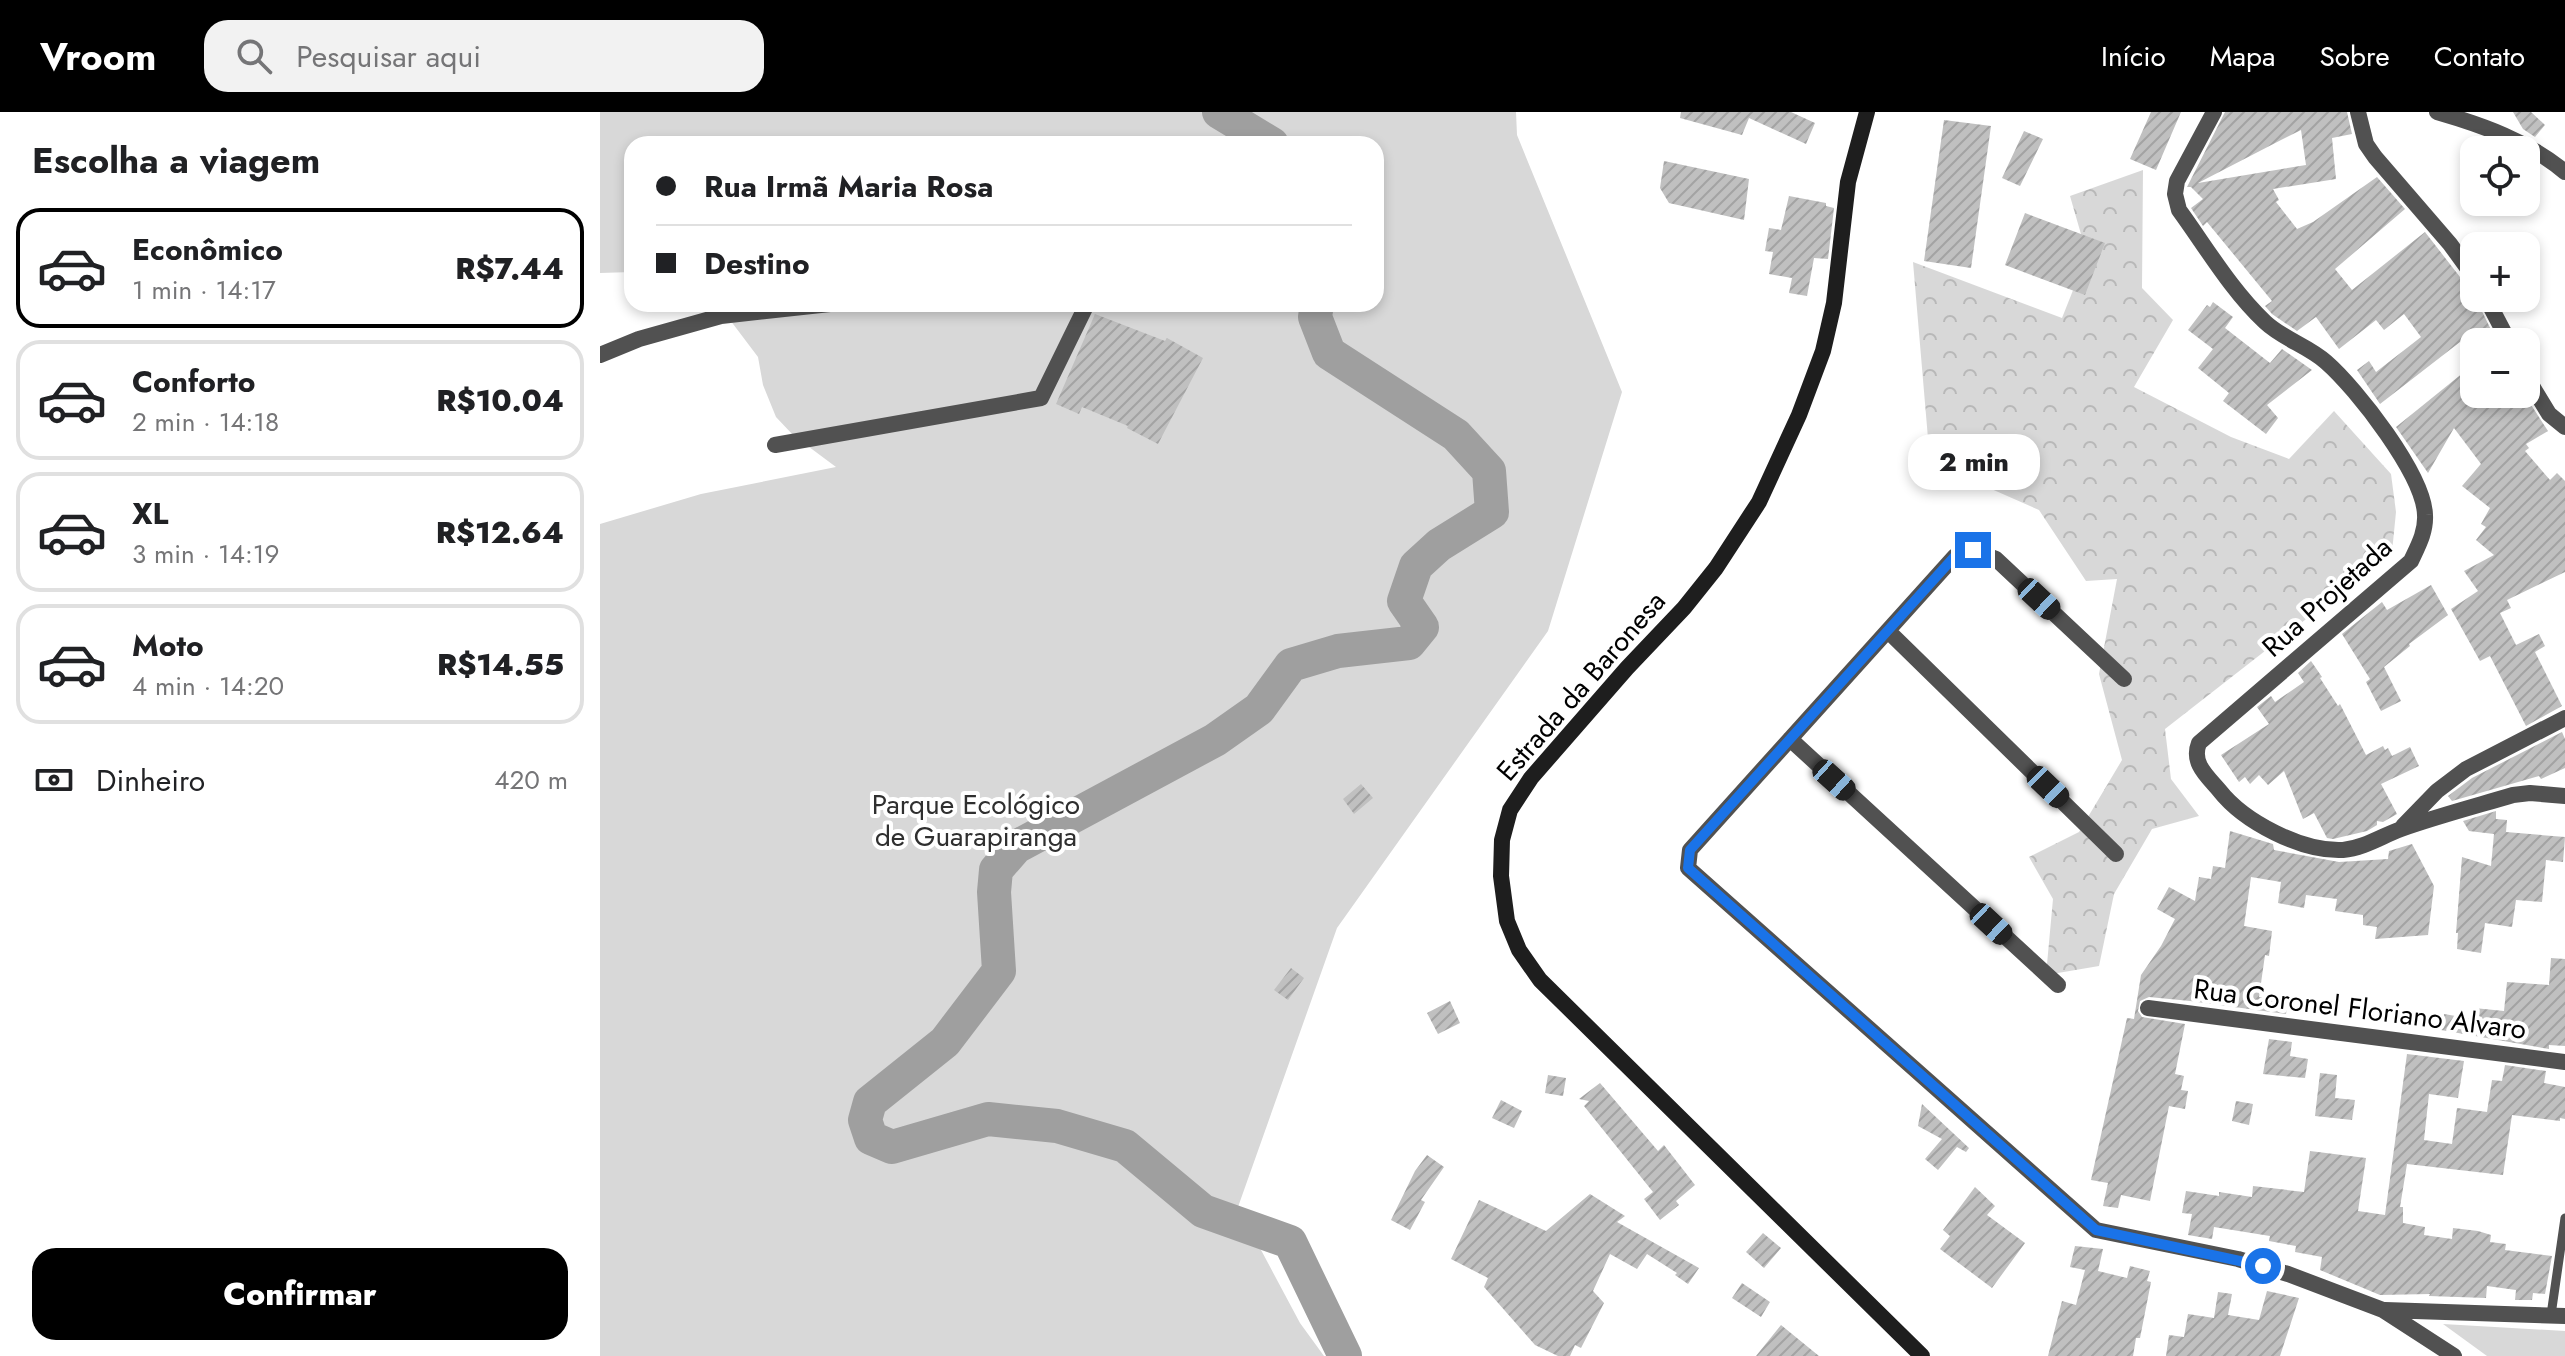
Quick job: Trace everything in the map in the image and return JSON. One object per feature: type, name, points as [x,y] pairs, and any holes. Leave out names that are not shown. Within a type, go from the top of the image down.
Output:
[{"type":"main road","name":"Estrada da Baronesa","points":[[1867,112],[1848,182],[1834,303],[1823,351],[1799,415],[1759,502],[1716,568],[1684,608],[1531,778],[1510,810],[1502,840],[1501,876],[1507,921],[1519,950],[1540,980],[1922,1356]]},
{"type":"street","name":"Rua Projetada","points":[[2214,112],[2177,181],[2175,194],[2179,210],[2265,323],[2324,360],[2365,402],[2399,453],[2423,498],[2426,517],[2423,535],[2411,561],[2199,743],[2196,758],[2225,798],[2249,820],[2302,843],[2343,850],[2360,847],[2399,830]]},
{"type":"street","points":[[2358,112],[2366,144],[2375,157],[2460,258]]},
{"type":"street","points":[[2437,112],[2489,120],[2565,172]]},
{"type":"street","points":[[600,355],[639,339],[721,316],[757,312]]},
{"type":"street","points":[[775,445],[1041,398],[1083,312]]},
{"type":"street","points":[[2540,399],[2549,414],[2565,427]]},
{"type":"street","points":[[2124,679],[1996,559],[1973,550],[1955,556],[1690,850],[1688,868],[2096,1230],[2238,1259],[2288,1274],[2383,1310],[2454,1356]]},
{"type":"street","points":[[1888,631],[2116,854]]},
{"type":"street","points":[[2399,830],[2437,791],[2466,769],[2565,718]]},
{"type":"street","points":[[1790,739],[2058,985]]},
{"type":"street","points":[[2399,830],[2513,795],[2565,796]]},
{"type":"street","name":"Rua Coronel Floriano Alvaro","points":[[2148,1008],[2565,1062]]},
{"type":"street","points":[[2383,1310],[2558,1315]]},
{"type":"lane","points":[[2558,1315],[2565,1218]]},
{"type":"green space","name":"Parque Ecológico de Guarapiranga","points":[[600,112],[1516,112],[1517,135],[1622,392],[1548,631],[1337,928],[1238,1207],[1300,1323],[1324,1356],[600,1356],[600,524],[701,494],[836,467],[793,435],[776,417],[763,385],[758,357],[724,312],[1384,312],[1384,136],[624,136],[624,272],[600,273]]},
{"type":"green space","points":[[2143,170],[2142,288],[2173,320],[2134,387],[2231,437],[2289,459],[2334,411],[2391,474],[2396,512],[2392,552],[2165,729],[2171,779],[2199,816],[2152,829],[2114,894],[2099,966],[2046,975],[2053,899],[2029,857],[2079,832],[2122,760],[2099,674],[2117,579],[2086,581],[2039,510],[1930,462],[1913,262],[2062,318],[2087,255],[2070,196]]},
{"type":"green space","points":[[2443,1324],[2565,1331],[2565,1356],[2487,1356]]},
{"type":"building","points":[[1681,112],[1791,112],[1815,123],[1806,144],[1749,118],[1742,135],[1680,118]]},
{"type":"building","points":[[2151,112],[2181,112],[2156,170],[2130,159]]},
{"type":"building","points":[[2225,112],[2347,112],[2352,134],[2332,138],[2336,179],[2273,189],[2279,200],[2276,202],[2297,229],[2313,222],[2377,177],[2405,209],[2335,269],[2352,290],[2425,232],[2460,277],[2460,312],[2482,312],[2490,328],[2460,328],[2460,342],[2380,404],[2357,370],[2369,361],[2376,372],[2421,337],[2404,314],[2384,330],[2376,320],[2339,349],[2316,317],[2297,331],[2272,314],[2265,306],[2272,301],[2207,222],[2203,226],[2191,208],[2203,199],[2187,187]],"holes":[[[2301,130],[2306,165],[2198,183]]]},
{"type":"building","points":[[2513,112],[2531,112],[2545,125],[2536,136],[2523,129]]},
{"type":"building","points":[[1944,120],[1991,126],[1971,268],[1924,261]]},
{"type":"building","points":[[2024,131],[2043,139],[2020,186],[2002,178]]},
{"type":"building","points":[[1664,161],[1749,179],[1744,220],[1669,203],[1660,188]]},
{"type":"building","points":[[1789,196],[1826,203],[1826,206],[1834,208],[1828,259],[1814,258],[1807,296],[1789,293],[1792,278],[1769,274],[1773,252],[1765,251],[1769,228],[1781,230]]},
{"type":"building","points":[[2025,213],[2105,243],[2085,295],[2005,265]]},
{"type":"building","points":[[2213,302],[2233,317],[2225,328],[2270,363],[2282,349],[2312,370],[2267,405],[2278,418],[2266,434],[2223,401],[2229,393],[2198,368],[2213,349],[2188,330],[2207,305],[2210,307]]},
{"type":"building","points":[[1095,314],[1165,341],[1167,338],[1203,358],[1158,444],[1128,426],[1082,407],[1079,414],[1056,404]]},
{"type":"building","points":[[2460,375],[2460,408],[2533,408],[2548,431],[2526,444],[2529,448],[2525,451],[2550,480],[2557,473],[2565,481],[2565,572],[2507,600],[2511,608],[2500,613],[2516,645],[2539,634],[2545,646],[2535,652],[2562,706],[2526,726],[2490,656],[2480,661],[2451,609],[2478,591],[2464,571],[2494,555],[2476,540],[2486,527],[2481,524],[2490,508],[2462,486],[2481,464],[2454,428],[2428,473],[2396,427]]},
{"type":"building","points":[[2431,585],[2448,615],[2384,667],[2401,701],[2381,711],[2366,682],[2370,679],[2342,634],[2382,602],[2387,610]]},
{"type":"building","points":[[2311,661],[2338,706],[2340,704],[2366,755],[2383,746],[2392,756],[2410,747],[2419,766],[2381,784],[2397,814],[2383,822],[2377,821],[2377,825],[2367,831],[2333,839],[2327,838],[2314,813],[2303,819],[2284,771],[2268,785],[2259,775],[2250,784],[2245,777],[2239,782],[2221,755],[2269,724],[2257,707],[2271,696],[2275,702],[2304,682],[2298,673]]},
{"type":"building","points":[[2562,732],[2565,739],[2565,768],[2541,779],[2539,776],[2452,801],[2448,796],[2472,778]]},
{"type":"building","points":[[1361,784],[1373,798],[1354,814],[1343,799]]},
{"type":"building","points":[[2496,811],[2496,819],[2507,820],[2506,832],[2565,837],[2563,862],[2546,860],[2542,902],[2516,900],[2512,927],[2485,923],[2481,953],[2457,949],[2462,857],[2491,866],[2494,834],[2469,831],[2463,821]]},
{"type":"building","points":[[2230,831],[2273,844],[2274,850],[2339,862],[2388,859],[2389,851],[2412,844],[2434,886],[2428,935],[2375,939],[2377,927],[2363,925],[2363,915],[2335,911],[2337,899],[2306,895],[2304,908],[2278,903],[2281,882],[2251,877],[2244,926],[2272,931],[2259,997],[2288,1001],[2286,1014],[2149,997],[2140,1001],[2138,1011],[2142,1017],[2185,1024],[2175,1074],[2184,1076],[2181,1090],[2188,1091],[2185,1109],[2169,1106],[2150,1201],[2121,1195],[2118,1208],[2103,1206],[2108,1183],[2091,1180],[2127,1018],[2134,1019],[2141,975],[2175,919],[2157,909],[2169,887],[2195,901],[2199,877],[2211,879],[2213,866],[2225,868]]},
{"type":"building","points":[[2551,958],[2565,959],[2565,1046],[2549,1045],[2549,1049],[2441,1030],[2444,1014],[2473,1019],[2474,1008],[2504,1011],[2507,982],[2549,985]]},
{"type":"building","points":[[1291,968],[1304,978],[1288,1000],[1274,990]]},
{"type":"building","points":[[1450,1001],[1460,1023],[1438,1034],[1427,1013]]},
{"type":"building","points":[[2269,1039],[2292,1042],[2290,1056],[2308,1059],[2305,1078],[2263,1074]]},
{"type":"building","points":[[2407,1054],[2464,1061],[2458,1098],[2429,1094],[2424,1140],[2452,1144],[2457,1108],[2487,1112],[2492,1080],[2502,1081],[2505,1065],[2546,1071],[2544,1083],[2565,1087],[2565,1119],[2512,1115],[2503,1175],[2407,1164],[2400,1207],[2403,1207],[2403,1223],[2425,1227],[2424,1235],[2452,1239],[2453,1228],[2478,1231],[2491,1235],[2490,1242],[2506,1244],[2505,1250],[2552,1256],[2545,1294],[2533,1293],[2532,1300],[2515,1300],[2516,1290],[2487,1286],[2486,1298],[2430,1294],[2380,1295],[2320,1270],[2322,1257],[2295,1252],[2296,1246],[2269,1241],[2270,1236],[2214,1227],[2212,1239],[2188,1235],[2192,1214],[2182,1213],[2186,1191],[2252,1197],[2253,1186],[2304,1192],[2310,1151],[2366,1158],[2358,1211],[2385,1215]]},
{"type":"building","points":[[2320,1073],[2337,1075],[2335,1098],[2355,1100],[2352,1120],[2315,1116]]},
{"type":"building","points":[[1548,1075],[1566,1078],[1563,1096],[1545,1093]]},
{"type":"building","points":[[1600,1083],[1658,1151],[1664,1145],[1695,1185],[1676,1201],[1679,1205],[1660,1220],[1644,1199],[1653,1192],[1584,1106],[1589,1101],[1579,1099]]},
{"type":"building","points":[[1501,1100],[1522,1111],[1514,1128],[1492,1118]]},
{"type":"building","points":[[2236,1101],[2253,1104],[2249,1125],[2232,1121]]},
{"type":"building","points":[[1922,1104],[1969,1148],[1966,1152],[1957,1147],[1938,1170],[1925,1159],[1942,1139],[1918,1126]]},
{"type":"building","points":[[1427,1155],[1444,1167],[1421,1200],[1425,1202],[1410,1230],[1391,1220],[1415,1171]]},
{"type":"building","points":[[1975,1187],[1995,1206],[1987,1215],[2025,1243],[1992,1288],[1940,1249],[1950,1236],[1943,1230]]},
{"type":"building","points":[[1590,1194],[1625,1216],[1617,1222],[1699,1268],[1688,1284],[1647,1254],[1637,1269],[1610,1254],[1593,1291],[1604,1303],[1581,1348],[1575,1345],[1570,1356],[1558,1356],[1535,1345],[1484,1287],[1488,1278],[1451,1259],[1479,1200],[1546,1231]]},
{"type":"building","points":[[1763,1233],[1781,1248],[1764,1268],[1746,1252]]},
{"type":"building","points":[[2075,1246],[2103,1249],[2098,1271],[2127,1278],[2130,1266],[2150,1271],[2147,1281],[2151,1282],[2140,1338],[2136,1338],[2133,1356],[2048,1356],[2062,1301],[2076,1305],[2085,1270],[2070,1267]]},
{"type":"building","points":[[1742,1283],[1770,1302],[1761,1317],[1732,1298]]},
{"type":"building","points":[[2267,1291],[2299,1298],[2280,1356],[2166,1356],[2169,1335],[2184,1337],[2188,1314],[2214,1318],[2218,1292],[2232,1294],[2228,1315],[2259,1320]]},
{"type":"building","points":[[1781,1325],[1819,1356],[1756,1356]]},
{"type":"waterway","points":[[1219,112],[1259,136]]},
{"type":"waterway","points":[[1316,312],[1329,353],[1456,435],[1489,471],[1492,512],[1439,545],[1416,566],[1404,601],[1422,627],[1409,643],[1338,651],[1291,665],[1259,709],[1215,740],[1016,847],[996,870],[994,892],[999,971],[945,1042],[870,1102],[865,1120],[871,1138],[892,1147],[988,1119],[1057,1126],[1125,1146],[1203,1211],[1290,1242],[1345,1356]]},
{"type":"route","points":[[1973,550],[1955,556],[1690,850],[1688,868],[2096,1230],[2263,1266]]}]
